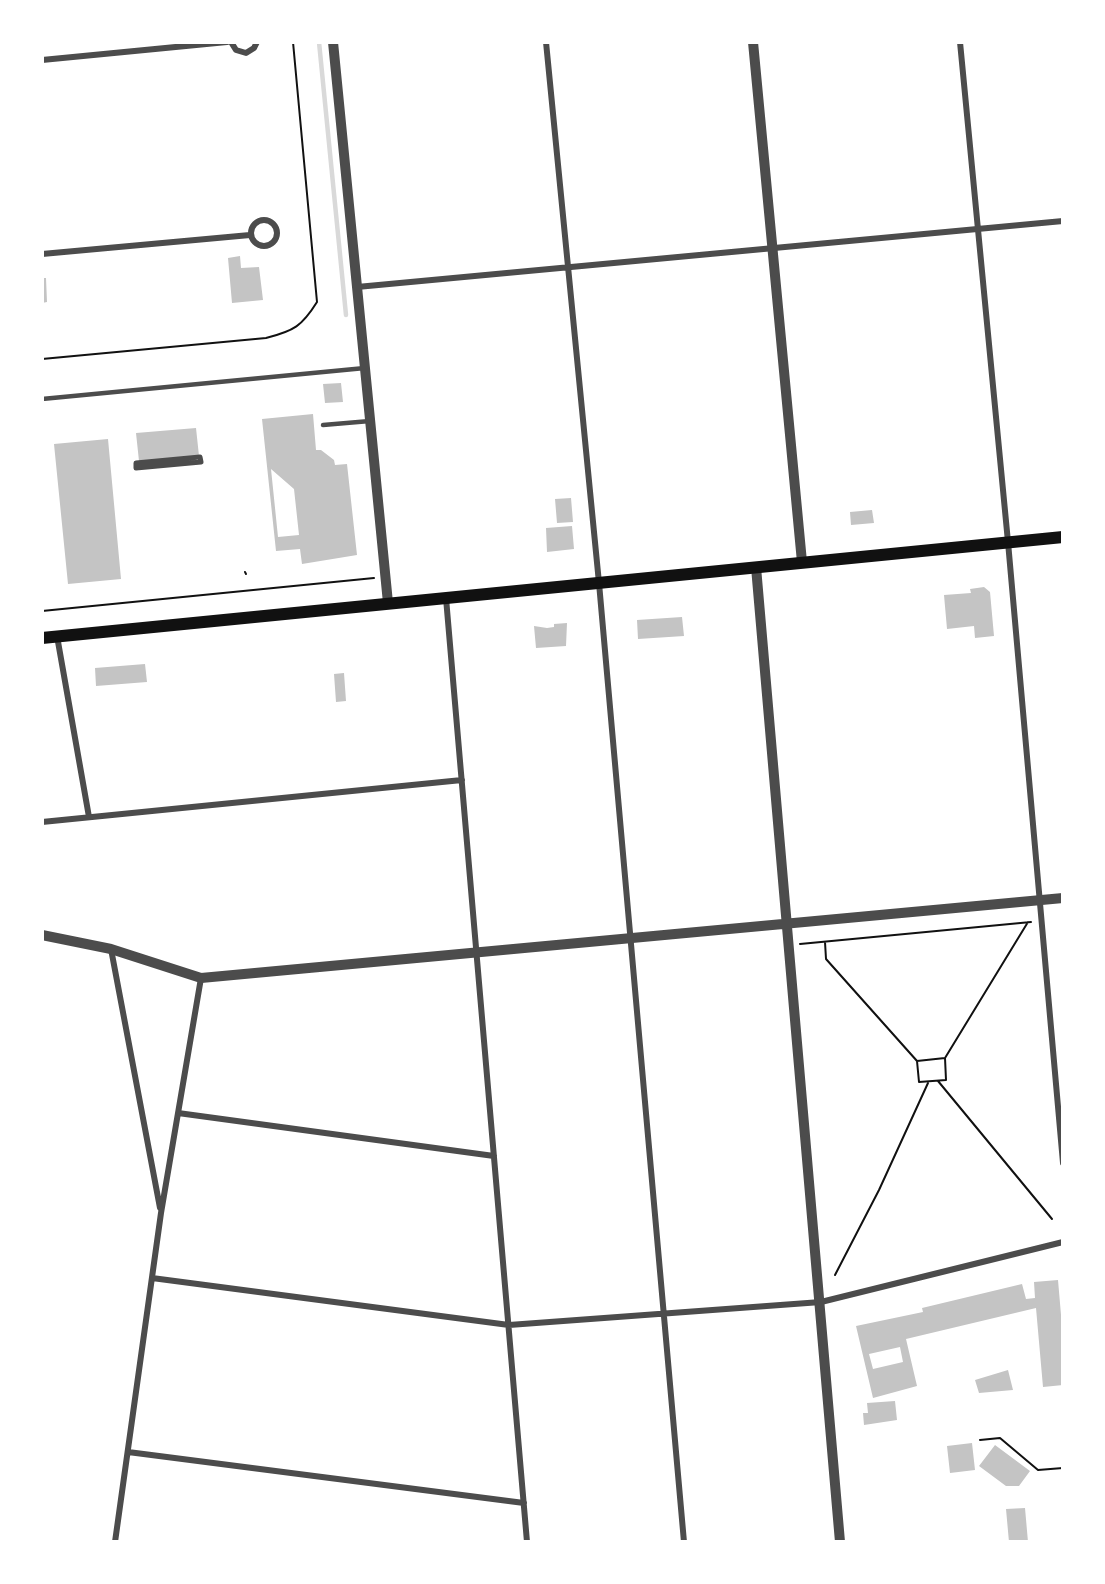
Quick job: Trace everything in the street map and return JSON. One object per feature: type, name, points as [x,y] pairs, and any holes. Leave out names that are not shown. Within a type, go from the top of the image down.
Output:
[{"type":"main road","points":[[42,638],[1063,537]]},
{"type":"street","points":[[42,60],[229,42],[236,50],[246,53],[254,48],[257,42]]},
{"type":"street","points":[[333,42],[388,603]]},
{"type":"street","points":[[546,42],[599,583],[684,1542]]},
{"type":"street","points":[[753,42],[802,562]]},
{"type":"street","points":[[960,42],[1008,542],[1063,1163]]},
{"type":"street","points":[[262,220],[272,223],[277,232],[274,241],[265,246],[255,243],[250,235],[253,225],[262,220]]},
{"type":"street","points":[[357,287],[1063,221]]},
{"type":"street","points":[[42,254],[250,235]]},
{"type":"street","points":[[134,465],[202,459]]},
{"type":"street","points":[[756,567],[840,1542]]},
{"type":"street","points":[[446,598],[527,1542]]},
{"type":"street","points":[[57,636],[89,817]]},
{"type":"street","points":[[42,822],[462,780]]},
{"type":"street","points":[[42,935],[111,949],[201,978],[1063,898]]},
{"type":"street","points":[[111,949],[161,1213]]},
{"type":"street","points":[[115,1542],[161,1213],[201,978]]},
{"type":"street","points":[[178,1113],[494,1156]]},
{"type":"street","points":[[152,1278],[509,1325],[821,1302],[1063,1242]]},
{"type":"street","points":[[128,1452],[524,1503]]},
{"type":"lane","points":[[42,399],[365,368]]},
{"type":"lane","points":[[323,425],[370,421]]},
{"type":"path","points":[[42,359],[266,338],[291,332],[307,318],[317,302],[293,42]]},
{"type":"path","points":[[42,611],[371,578]]},
{"type":"path","points":[[789,945],[1028,922],[945,1058],[946,1080],[938,1081],[919,1082],[917,1060],[826,959],[825,942]]},
{"type":"path","points":[[917,1060],[945,1058]]},
{"type":"path","points":[[836,1275],[879,1190],[928,1081]]},
{"type":"path","points":[[938,1081],[1052,1219]]},
{"type":"path","points":[[980,1440],[1000,1438],[1038,1470],[1063,1468]]},
{"type":"building","points":[[240,256],[241,268],[259,267],[263,300],[232,303],[228,258]]},
{"type":"building","points":[[42,278],[46,278],[47,302],[42,303]]},
{"type":"building","points":[[341,383],[343,402],[325,403],[323,384]]},
{"type":"building","points":[[313,414],[316,450],[321,450],[334,460],[335,465],[347,464],[357,555],[302,564],[300,549],[276,551],[262,419]],"holes":[[[271,469],[294,489],[299,535],[278,537]]]},
{"type":"building","points":[[196,428],[199,456],[139,461],[136,433]]},
{"type":"building","points":[[108,439],[121,579],[68,584],[54,444]]},
{"type":"building","points":[[571,498],[573,522],[557,523],[555,499]]},
{"type":"building","points":[[872,510],[874,523],[851,525],[850,512]]},
{"type":"building","points":[[572,526],[574,549],[547,552],[546,528]]},
{"type":"building","points":[[984,587],[990,592],[994,636],[975,638],[974,626],[947,629],[944,595],[971,593],[970,589]]},
{"type":"building","points":[[682,617],[684,636],[638,639],[637,620]]},
{"type":"building","points":[[567,623],[566,646],[536,648],[534,626],[547,628],[554,627],[554,624]]},
{"type":"building","points":[[145,664],[147,682],[96,686],[95,668]]},
{"type":"building","points":[[344,673],[346,701],[336,702],[334,674]]},
{"type":"building","points":[[1058,1280],[1063,1338],[1063,1385],[1043,1387],[1036,1308],[906,1339],[917,1386],[873,1398],[856,1326],[923,1312],[922,1308],[1022,1284],[1026,1299],[1035,1298],[1034,1282]],"holes":[[[900,1347],[903,1362],[873,1369],[869,1354]]]},
{"type":"building","points":[[1008,1370],[1013,1390],[979,1393],[975,1380]]},
{"type":"building","points":[[895,1401],[897,1420],[864,1425],[863,1413],[868,1413],[867,1403]]},
{"type":"building","points":[[972,1443],[975,1470],[950,1473],[947,1446]]},
{"type":"building","points":[[995,1445],[1030,1471],[1019,1486],[1006,1486],[979,1466]]},
{"type":"building","points":[[1025,1508],[1028,1542],[1009,1542],[1006,1509]]},
{"type":"waterway","points":[[319,42],[346,315]]}]
